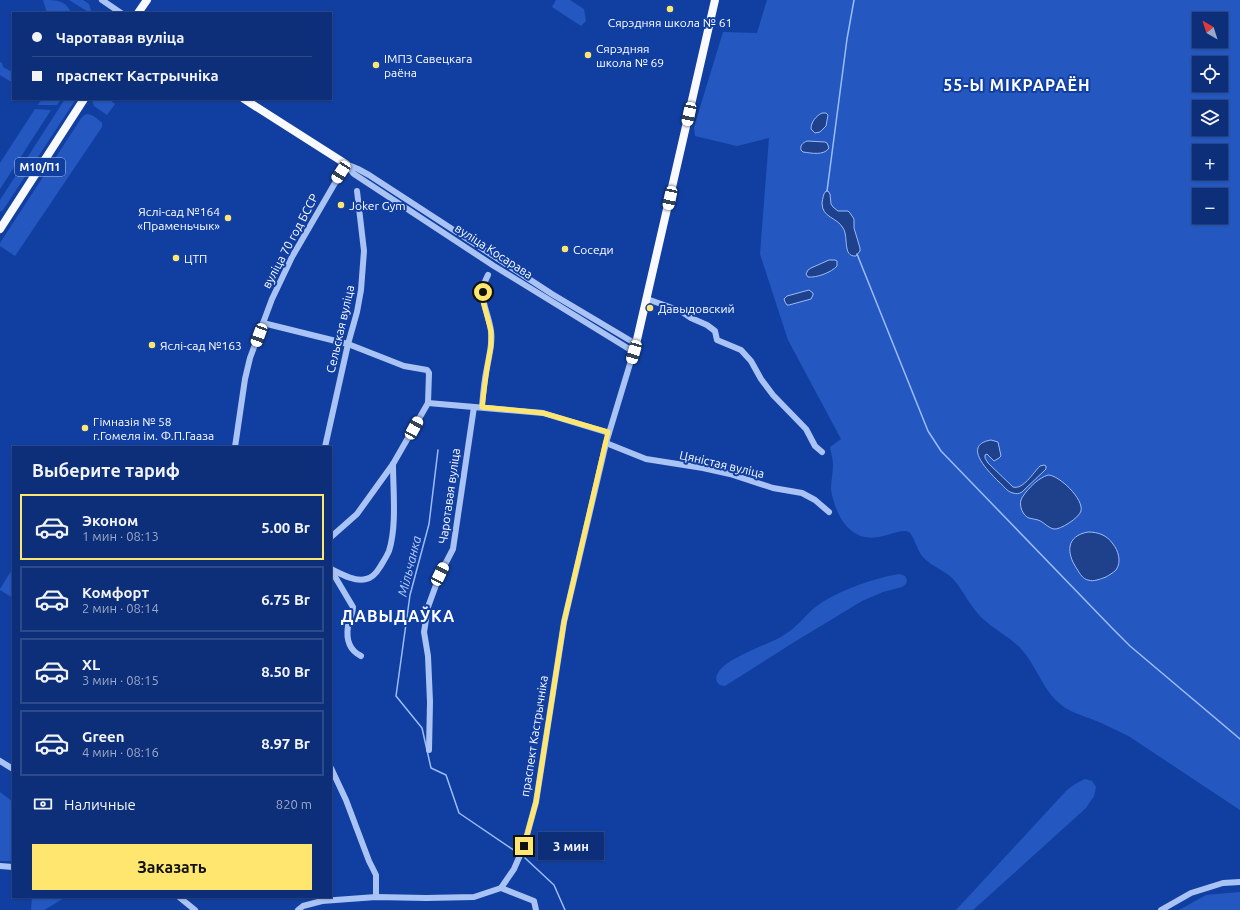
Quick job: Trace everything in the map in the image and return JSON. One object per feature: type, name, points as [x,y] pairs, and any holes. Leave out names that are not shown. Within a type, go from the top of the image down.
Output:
[{"type":"main road","points":[[139,12],[147,0]]},
{"type":"main road","points":[[635,348],[715,0]]},
{"type":"main road","name":"М10/П1","points":[[0,229],[83,100]]},
{"type":"main road","name":"вуліца Косарава","points":[[246,100],[346,164]]},
{"type":"street","points":[[102,0],[120,12]]},
{"type":"street","name":"вуліца 70 год БССР","points":[[235,446],[245,379],[250,358],[272,299],[292,257],[346,164]]},
{"type":"street","name":"вуліца Косарава","points":[[346,164],[369,175],[635,348]]},
{"type":"street","name":"Сельская вуліца","points":[[325,446],[361,290],[364,251],[357,191]]},
{"type":"street","points":[[482,407],[491,346],[491,331],[483,301],[483,284],[488,275]]},
{"type":"street","points":[[647,299],[681,311],[691,318],[707,325],[715,332],[718,340],[741,350],[751,361],[773,395],[806,429],[815,446],[822,452]]},
{"type":"street","points":[[263,323],[348,344],[404,366],[427,370],[429,373],[428,403],[393,464],[357,514],[332,536]]},
{"type":"street","name":"праспект Кастрычніка","points":[[501,888],[514,869],[524,846],[536,802],[564,622],[608,432],[635,348]]},
{"type":"street","points":[[428,403],[543,413],[608,432]]},
{"type":"street","name":"Чаротавая вуліца","points":[[429,750],[430,702],[428,656],[424,632],[428,607],[440,574],[453,549],[474,407]]},
{"type":"street","name":"Цяністая вуліца","points":[[606,443],[646,459],[703,468],[730,474],[773,488],[802,493],[815,500],[829,512]]},
{"type":"street","points":[[332,570],[357,579],[365,580],[379,569],[389,552],[393,533],[393,464]]},
{"type":"street","points":[[332,572],[353,607],[353,612],[348,625],[348,639],[354,652],[361,656]]},
{"type":"street","points":[[0,760],[12,768]]},
{"type":"street","points":[[332,770],[346,800],[368,861],[376,875],[376,897]]},
{"type":"street","points":[[0,866],[12,867]]},
{"type":"street","points":[[1161,910],[1191,893],[1223,883],[1240,882]]},
{"type":"street","points":[[298,910],[302,906],[322,902],[376,897],[474,897],[501,888],[534,901],[536,910]]},
{"type":"street","points":[[179,898],[195,910]]},
{"type":"shaded area","points":[[43,0],[63,3],[70,12],[47,12]]},
{"type":"shaded area","points":[[69,0],[83,0],[89,4],[91,11],[88,12]]},
{"type":"shaded area","points":[[556,0],[570,0],[584,9],[586,21],[581,26],[552,7]]},
{"type":"shaded area","points":[[767,0],[1240,0],[1240,810],[1130,737],[1064,707],[1051,695],[1023,651],[981,617],[954,580],[923,557],[910,533],[905,531],[873,538],[863,537],[854,532],[842,520],[836,507],[831,489],[833,465],[830,447],[841,439],[788,340],[760,254],[769,138],[737,146],[695,136],[694,127],[723,32],[757,33]]},
{"type":"shaded area","points":[[0,62],[2,63],[3,67],[10,71],[12,70],[12,82],[0,75]]},
{"type":"shaded area","points":[[41,100],[60,100],[57,105],[38,105]]},
{"type":"shaded area","points":[[64,100],[75,100],[3,210],[0,212],[0,200]]},
{"type":"shaded area","points":[[92,100],[113,100],[112,102],[115,104],[107,115],[94,106]]},
{"type":"shaded area","points":[[35,109],[51,110],[0,189],[0,163]]},
{"type":"shaded area","points":[[822,113],[826,113],[828,115],[826,126],[820,132],[815,133],[811,129],[812,124]]},
{"type":"shaded area","points":[[86,114],[99,120],[102,123],[102,127],[15,256],[0,246],[0,243],[82,117]]},
{"type":"shaded area","points":[[807,141],[825,142],[829,148],[827,151],[821,153],[803,152],[801,150],[801,146]]},
{"type":"shaded area","points":[[826,191],[830,194],[831,204],[833,207],[838,211],[848,211],[854,219],[854,228],[860,248],[860,251],[856,256],[849,253],[847,250],[846,236],[843,228],[824,212],[822,203],[824,193]]},
{"type":"shaded area","points":[[829,260],[837,261],[837,266],[824,274],[816,277],[808,277],[806,274],[808,270]]},
{"type":"shaded area","points":[[809,290],[813,293],[811,299],[789,305],[785,302],[784,299],[787,296]]},
{"type":"shaded area","points":[[991,440],[998,442],[1001,456],[994,461],[987,454],[985,455],[985,458],[988,463],[1013,487],[1024,484],[1040,466],[1046,466],[1046,469],[1022,492],[1015,494],[1009,491],[989,472],[980,459],[978,447],[982,443]]},
{"type":"shaded area","points":[[1048,475],[1053,476],[1070,488],[1079,500],[1081,506],[1080,514],[1077,517],[1065,526],[1057,529],[1027,517],[1023,513],[1021,505],[1021,499],[1028,489],[1033,484]]},
{"type":"shaded area","points":[[1088,532],[1099,533],[1108,538],[1115,547],[1119,556],[1119,563],[1116,570],[1106,577],[1090,581],[1082,576],[1073,563],[1070,551],[1070,546],[1075,537]]},
{"type":"shaded area","points":[[12,570],[12,597],[0,589]]},
{"type":"shaded area","points":[[900,574],[905,576],[907,580],[906,584],[902,587],[883,592],[862,601],[725,686],[720,685],[717,682],[717,675],[722,668],[746,653],[781,637],[794,628],[809,613],[829,598],[853,587]]},
{"type":"shaded area","points":[[1085,779],[1092,781],[1096,787],[1094,796],[1086,808],[973,910],[956,910],[1067,790]]},
{"type":"shaded area","points":[[0,792],[12,801],[12,861],[0,861]]},
{"type":"shaded area","points":[[1240,892],[1240,910],[1179,910],[1206,895]]},
{"type":"shaded area","points":[[32,898],[64,898],[44,910],[31,910]]},
{"type":"waterway","points":[[827,191],[847,39],[854,0]]},
{"type":"waterway","points":[[857,254],[928,431],[941,451],[1130,646],[1240,739]]},
{"type":"waterway","name":"Мільчанка","points":[[438,450],[429,524],[410,595],[396,696],[422,728],[431,768],[446,775],[459,813],[515,851]]},
{"type":"waterway","name":"Мільчанка","points":[[525,858],[554,885],[565,910]]},
{"type":"place","name":"Сярэдняя школа № 61","points":[[670,9]]},
{"type":"place","name":"Сярэдняя школа № 69","points":[[588,55]]},
{"type":"place","name":"ІМПЗ Савецкага раёна","points":[[376,65]]},
{"type":"place","name":"Joker Gym","points":[[341,205]]},
{"type":"place","name":"Яслі-сад №164 «Праменьчык»","points":[[228,218]]},
{"type":"place","name":"Соседи","points":[[565,249]]},
{"type":"place","name":"ЦТП","points":[[176,258]]},
{"type":"place","name":"Давыдовский","points":[[650,308]]},
{"type":"place","name":"Яслі-сад №163","points":[[152,345]]},
{"type":"place","name":"Гімназія № 58 г.Гомеля ім. Ф.П.Гааза","points":[[85,428]]},
{"type":"district","name":"55-Ы МІКРАРАЁН","points":[[1017,85]]},
{"type":"district","name":"ДАВЫДАЎКА","points":[[398,616]]},
{"type":"route","points":[[483,292],[483,301],[491,331],[491,346],[482,407],[543,413],[608,432],[564,622],[536,802],[524,846]]}]
